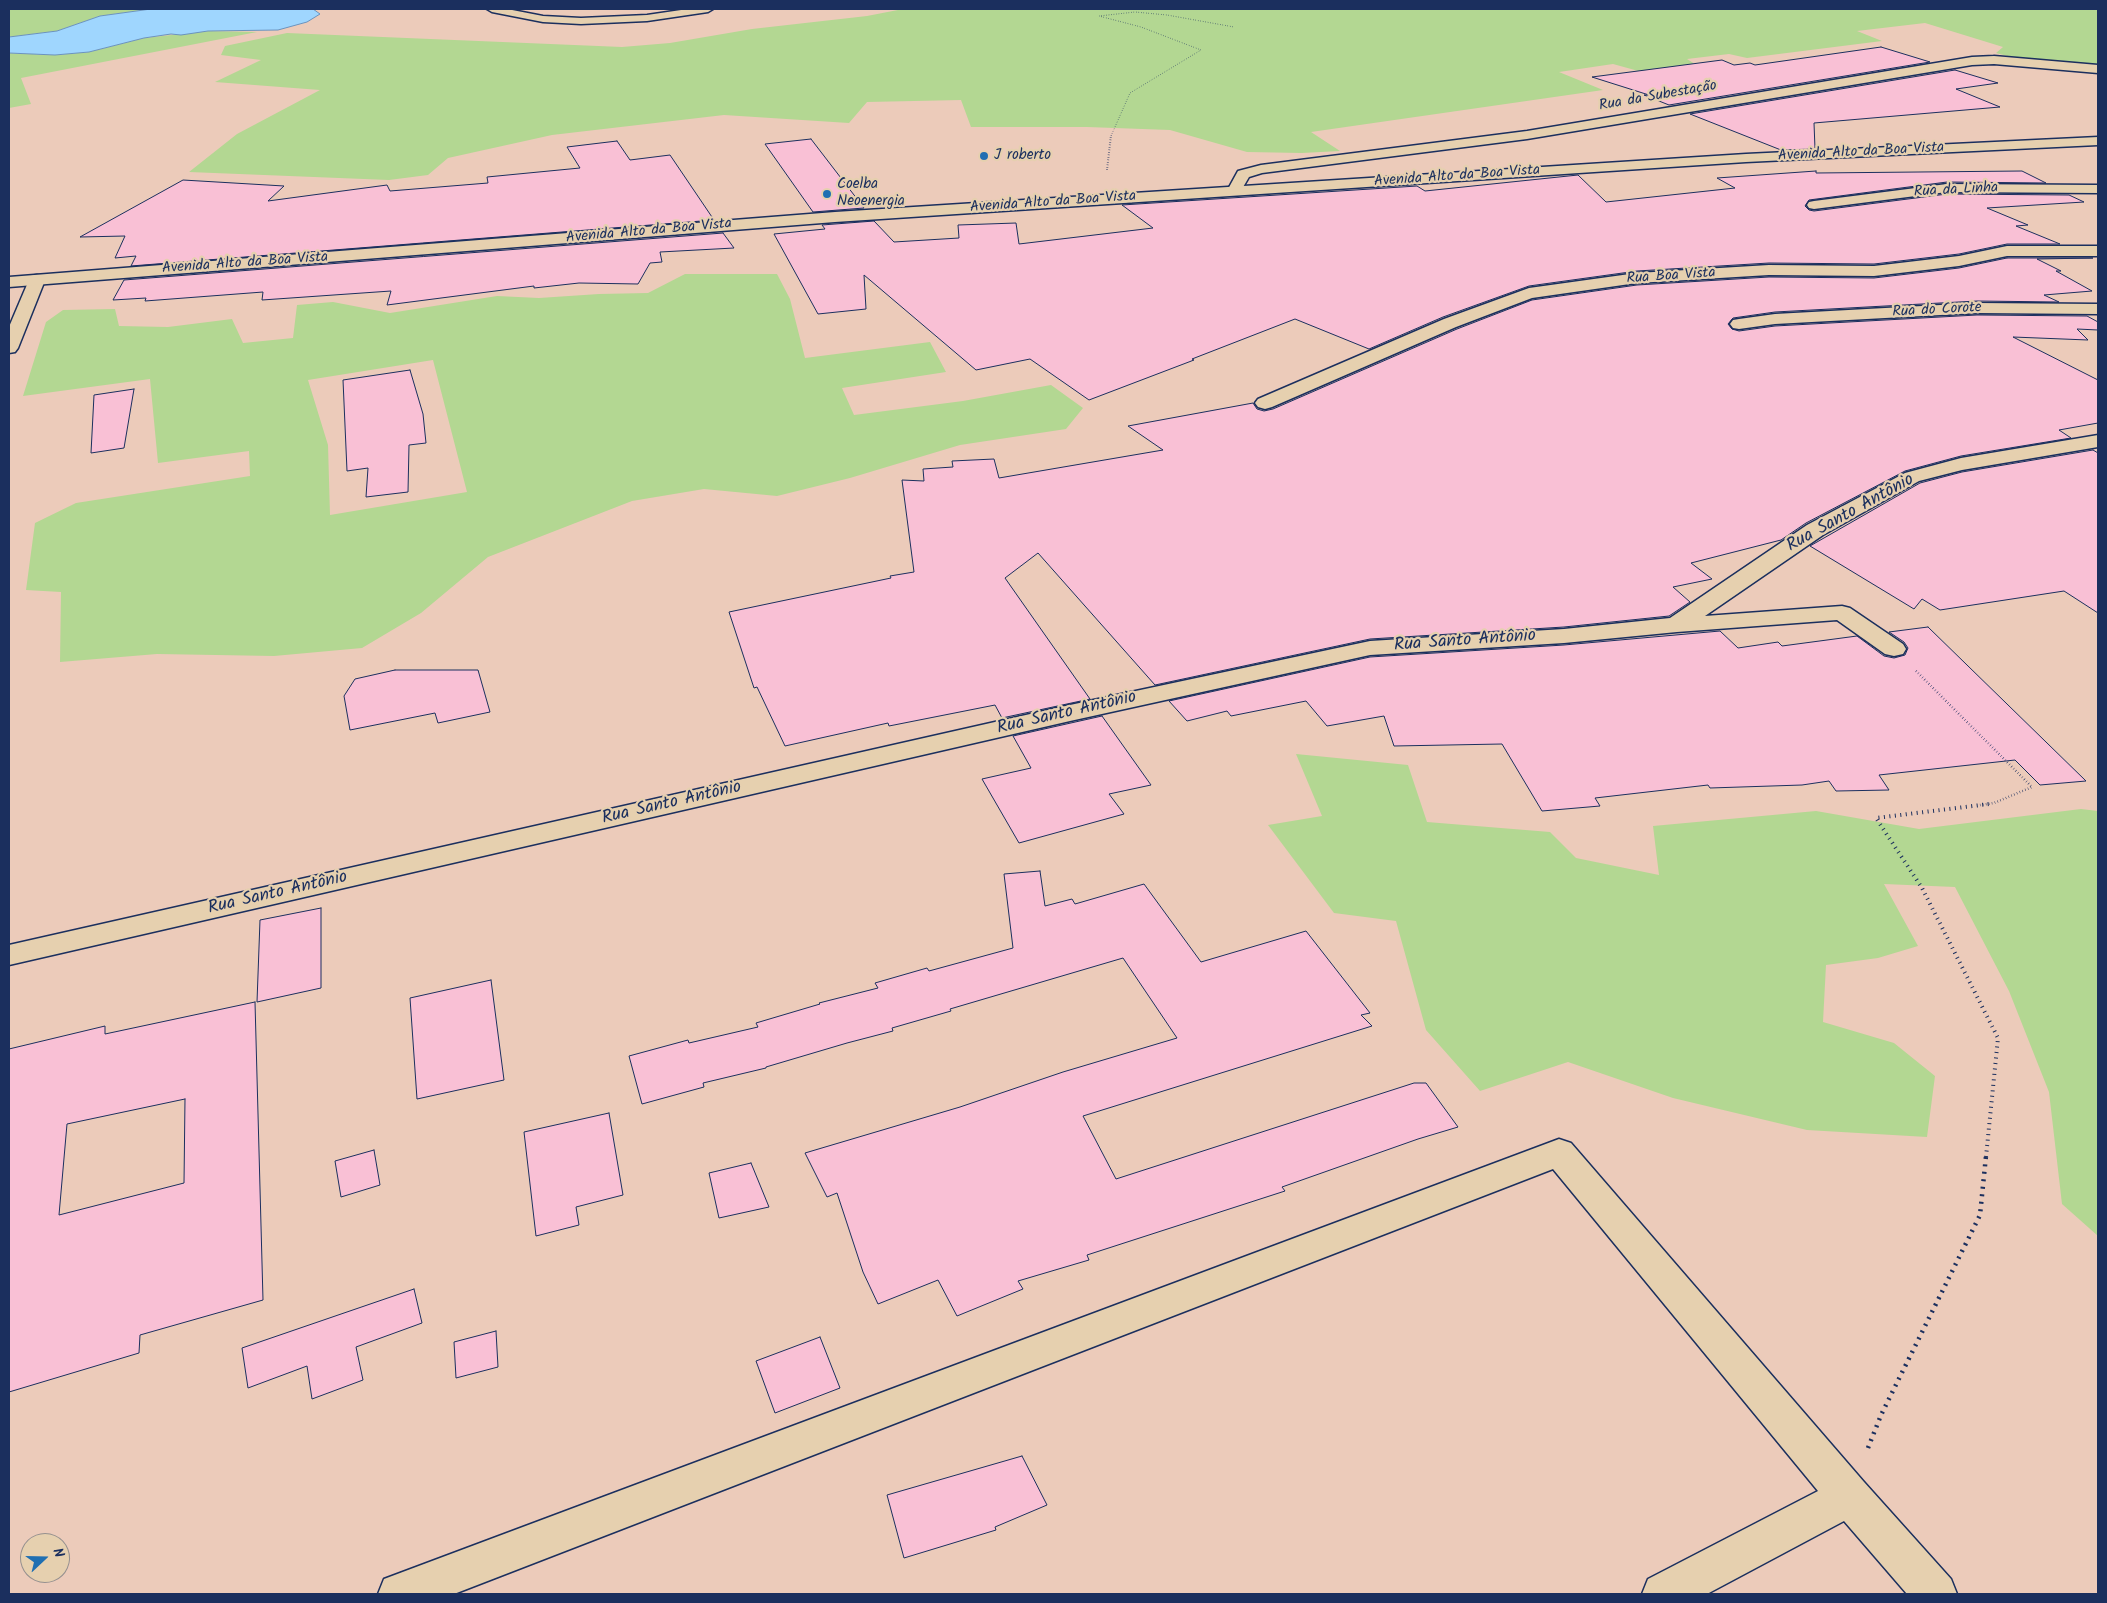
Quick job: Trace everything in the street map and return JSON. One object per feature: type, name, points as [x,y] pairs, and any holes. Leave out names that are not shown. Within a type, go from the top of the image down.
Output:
[{"type":"street","points":[[492,9],[543,19],[581,21],[647,18],[708,9]]},
{"type":"street","name":"Rua da Subestação","points":[[1234,191],[1243,174],[1261,169],[1527,135],[1972,61],[1994,60],[2098,69]]},
{"type":"street","name":"Avenida Alto da Boa Vista","points":[[9,282],[816,219],[1746,158],[2098,141]]},
{"type":"street","name":"Rua da Linha","points":[[1814,205],[1947,188],[2098,189]]},
{"type":"street","name":"Rua Boa Vista","points":[[1265,402],[1450,323],[1529,293],[1637,278],[1769,270],[1874,271],[1959,261],[2007,251],[2098,251]]},
{"type":"street","points":[[9,348],[37,280]]},
{"type":"street","name":"Rua do Corote","points":[[1738,324],[1775,319],[1977,308],[2098,310]]},
{"type":"street","name":"Rua Santo Antônio","points":[[9,955],[1070,713],[1370,648],[1564,636],[1676,625],[1815,530],[1912,477],[1961,464],[2098,441]]},
{"type":"street","points":[[1676,625],[1842,613],[1894,649]]},
{"type":"street","points":[[400,1594],[1559,1152],[1849,1496],[1935,1594]]},
{"type":"street","points":[[1664,1594],[1849,1496]]},
{"type":"path","points":[[1121,199],[1107,171],[1111,134],[1130,93],[1201,50],[1141,27],[1100,16],[1135,12],[1167,15],[1234,27]]},
{"type":"path","points":[[1849,1496],[1881,1416],[1980,1215],[1998,1038],[1922,888],[1876,818],[1994,803],[2032,787],[1894,649]]},
{"type":"green space","points":[[9,9],[151,9],[100,16],[57,31],[9,37]]},
{"type":"green space","points":[[903,9],[2098,9],[2098,65],[2015,58],[1996,53],[2003,47],[1925,23],[1857,31],[1882,41],[1747,58],[1729,54],[1687,59],[1698,66],[1642,72],[1613,64],[1559,72],[1603,90],[1311,132],[1340,151],[1302,153],[1247,152],[1170,130],[1087,127],[971,127],[961,100],[867,102],[849,123],[724,115],[552,135],[448,158],[428,175],[389,180],[189,172],[237,134],[320,90],[215,82],[261,60],[221,55],[225,46],[287,33],[622,47],[670,43],[752,29],[867,16]]},
{"type":"green space","points":[[208,31],[257,32],[21,78],[31,104],[9,108],[9,53],[55,55],[89,52],[144,38]]},
{"type":"green space","points":[[685,274],[777,274],[790,299],[805,358],[930,342],[946,372],[842,388],[854,415],[963,401],[1051,385],[1083,408],[1066,429],[960,445],[850,478],[777,496],[704,489],[632,501],[488,557],[421,613],[362,648],[274,656],[157,654],[60,662],[61,592],[26,590],[35,523],[76,503],[250,476],[249,451],[158,463],[150,379],[23,396],[46,322],[63,310],[115,309],[119,326],[168,327],[232,319],[243,343],[293,338],[297,305],[333,302],[390,313],[497,296],[539,298],[648,293]],"holes":[[[433,360],[467,492],[330,515],[328,445],[308,380]]]},
{"type":"green space","points":[[1296,754],[1408,765],[1427,822],[1550,832],[1576,858],[1659,875],[1653,826],[1816,811],[1919,829],[2081,809],[2098,811],[2098,1236],[2062,1204],[2049,1092],[2009,991],[1955,887],[1884,884],[1918,946],[1878,958],[1826,965],[1823,1022],[1894,1043],[1935,1076],[1927,1137],[1807,1130],[1673,1098],[1568,1062],[1480,1091],[1426,1030],[1396,921],[1334,913],[1268,825],[1322,816]]},
{"type":"water","points":[[151,9],[313,9],[320,14],[307,22],[278,30],[208,31],[181,35],[171,34],[144,38],[89,52],[55,55],[9,53],[9,37],[57,31],[100,16]]},
{"type":"building","points":[[1881,47],[1930,62],[1669,105],[1644,95],[1649,95],[1592,77],[1722,60],[1734,65],[1750,63],[1755,65]]},
{"type":"building","points":[[1955,70],[1998,83],[1956,89],[2000,107],[1814,123],[1815,149],[1781,150],[1690,114]]},
{"type":"building","points":[[811,139],[864,208],[813,212],[765,144]]},
{"type":"building","points":[[617,141],[630,160],[670,155],[714,220],[131,266],[136,256],[115,258],[125,236],[80,237],[183,180],[284,186],[268,201],[387,185],[390,191],[488,183],[487,177],[580,168],[567,147]]},
{"type":"building","points":[[1816,171],[1816,173],[2022,171],[2046,183],[1947,182],[1809,200],[1805,206],[1809,210],[1814,211],[1947,194],[2069,195],[2084,202],[1987,208],[2028,225],[2016,226],[2060,244],[2007,244],[1959,254],[1874,264],[1769,263],[1637,271],[1529,286],[1443,317],[1369,349],[1295,319],[1089,400],[1030,359],[976,370],[864,275],[866,309],[818,314],[774,234],[825,229],[822,225],[874,221],[894,242],[959,238],[958,225],[1016,223],[1019,244],[1153,228],[1122,205],[1417,186],[1425,191],[1578,175],[1606,202],[1735,188],[1717,178]]},
{"type":"building","points":[[723,233],[734,248],[660,252],[662,262],[650,263],[638,284],[579,283],[534,288],[534,286],[387,305],[391,291],[262,300],[263,292],[145,301],[146,298],[113,300],[124,280]]},
{"type":"building","points":[[2007,258],[2093,258],[2037,259],[2061,271],[2056,271],[2092,291],[2044,295],[2059,302],[1977,301],[1775,312],[1733,318],[1728,324],[1732,329],[1739,331],[1775,326],[1977,315],[2087,316],[2098,322],[2098,330],[2077,329],[2088,340],[2013,337],[2098,380],[2098,423],[2059,430],[2071,438],[1961,456],[1905,471],[1806,523],[1781,540],[1691,563],[1712,579],[1673,587],[1690,602],[1669,616],[1564,627],[1370,639],[1155,685],[1038,553],[1005,578],[1090,699],[1002,718],[995,705],[889,726],[888,723],[785,746],[757,687],[754,688],[729,612],[914,572],[902,480],[924,481],[923,469],[953,467],[952,461],[994,459],[999,478],[1163,450],[1128,426],[1253,403],[1257,409],[1264,411],[1273,409],[1457,329],[1532,300],[1637,285],[1769,277],[1874,278],[1959,268]]},
{"type":"building","points":[[410,370],[423,414],[426,443],[409,445],[408,492],[366,497],[368,468],[347,471],[343,380]]},
{"type":"building","points":[[134,389],[124,448],[91,453],[94,395]]},
{"type":"building","points":[[2093,450],[2098,453],[2098,613],[2064,591],[1940,610],[1922,599],[1914,609],[1810,546],[1920,483],[1962,472]]},
{"type":"building","points":[[1928,627],[2086,781],[2040,785],[2015,760],[1879,775],[1889,790],[1836,791],[1829,781],[1802,785],[1710,788],[1708,785],[1595,798],[1600,806],[1542,811],[1502,744],[1394,746],[1384,716],[1327,726],[1306,701],[1231,716],[1227,711],[1187,721],[1169,701],[1370,657],[1564,645],[1720,631],[1738,648],[1778,642],[1782,646],[1857,636],[1884,656],[1894,658],[1905,655],[1908,648],[1904,642],[1889,632]]},
{"type":"building","points":[[395,670],[478,670],[490,712],[438,723],[435,713],[350,730],[344,696],[355,679]]},
{"type":"building","points":[[1102,716],[1151,785],[1109,794],[1124,814],[1019,843],[982,779],[1031,768],[1013,736]]},
{"type":"building","points":[[1040,871],[1045,906],[1072,899],[1075,904],[1144,884],[1201,962],[1306,931],[1370,1013],[1361,1015],[1372,1026],[1083,1116],[1116,1179],[1414,1083],[1426,1083],[1458,1127],[1418,1139],[1282,1187],[1285,1191],[1087,1255],[1089,1260],[1018,1281],[1023,1289],[957,1316],[938,1280],[878,1304],[863,1272],[837,1193],[827,1197],[805,1153],[960,1107],[1063,1072],[1177,1038],[1123,958],[950,1009],[951,1011],[892,1028],[893,1031],[766,1068],[703,1083],[704,1087],[642,1104],[629,1056],[688,1040],[689,1043],[758,1027],[756,1023],[819,1003],[878,988],[875,983],[927,968],[929,971],[1013,948],[1004,874]]},
{"type":"building","points":[[321,908],[321,988],[257,1002],[260,920]]},
{"type":"building","points":[[491,980],[504,1080],[417,1099],[410,998]]},
{"type":"building","points":[[255,1002],[263,1300],[140,1335],[139,1353],[9,1392],[9,1049],[105,1026],[105,1034]],"holes":[[[185,1099],[184,1183],[59,1215],[67,1124]]]},
{"type":"building","points":[[609,1113],[623,1195],[576,1207],[579,1225],[536,1236],[524,1132]]},
{"type":"building","points":[[374,1150],[380,1185],[341,1197],[335,1161]]},
{"type":"building","points":[[751,1163],[769,1207],[719,1218],[709,1173]]},
{"type":"building","points":[[414,1289],[422,1323],[356,1347],[363,1380],[312,1399],[307,1366],[248,1388],[242,1348]]},
{"type":"building","points":[[496,1331],[498,1367],[456,1378],[454,1342]]},
{"type":"building","points":[[820,1337],[840,1388],[775,1413],[756,1361]]},
{"type":"building","points":[[1022,1456],[1047,1505],[995,1527],[996,1530],[904,1558],[887,1495]]},
{"type":"place","name":"J roberto","points":[[984,156]]},
{"type":"place","name":"Coelba Neoenergia","points":[[827,194]]}]
